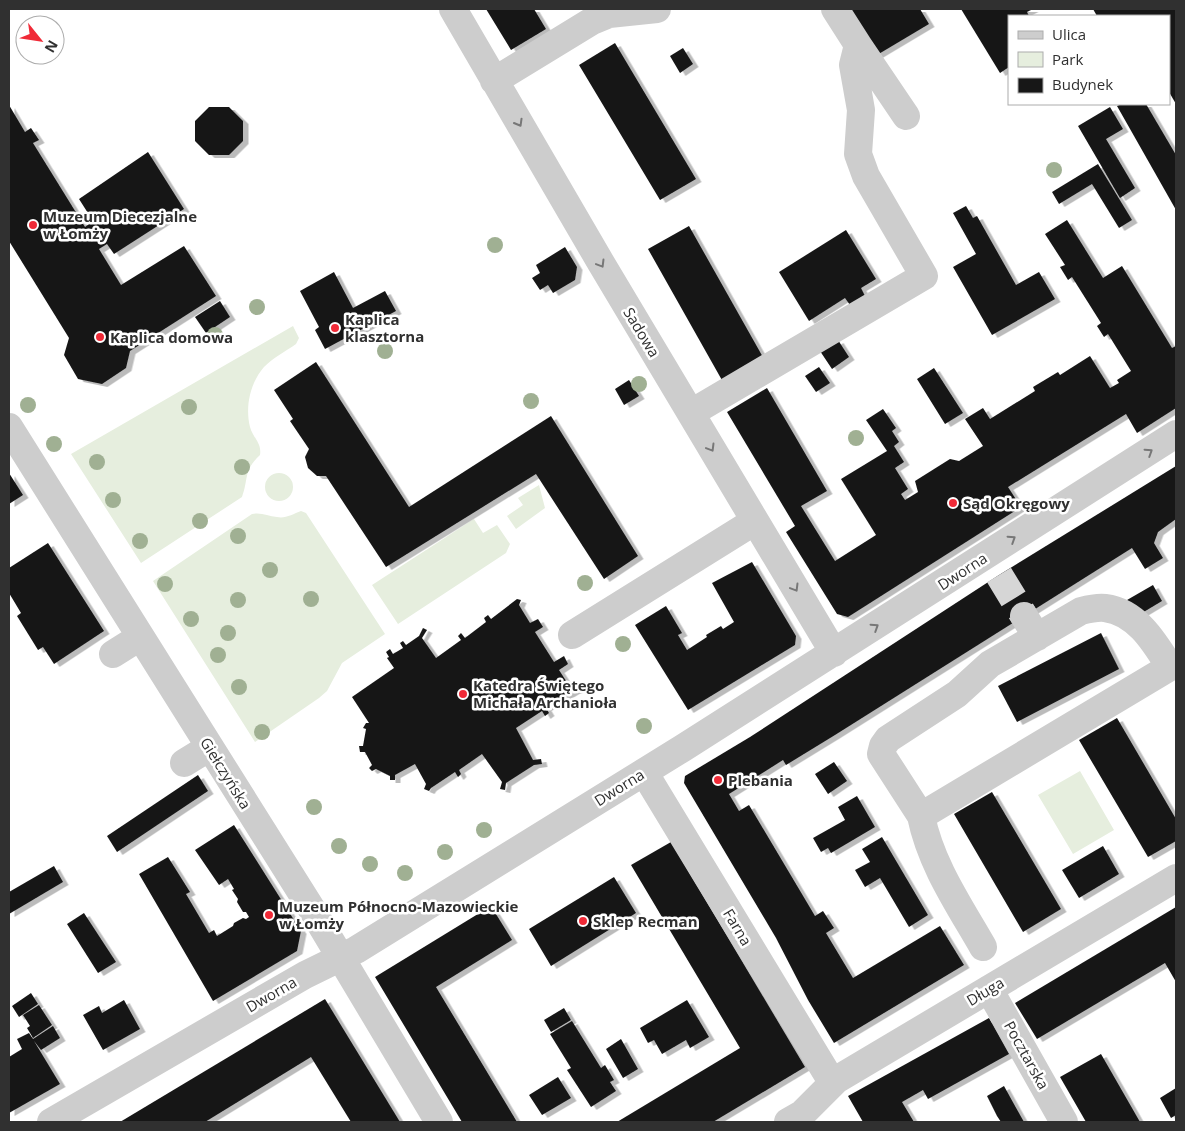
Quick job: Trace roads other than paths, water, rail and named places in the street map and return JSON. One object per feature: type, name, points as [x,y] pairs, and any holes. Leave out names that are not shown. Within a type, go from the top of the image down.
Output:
[{"type":"street","name":"Sadowa","points":[[453,9],[690,413],[834,653]]},
{"type":"street","points":[[494,81],[592,21],[609,14],[657,9]]},
{"type":"street","points":[[835,9],[906,116]]},
{"type":"street","points":[[690,413],[924,276],[866,176],[860,162],[858,154],[861,110],[854,65],[858,45]]},
{"type":"street","name":"Giełczyńska","points":[[9,427],[340,957],[439,1122]]},
{"type":"street","name":"Dworna","points":[[51,1122],[304,975],[364,945],[834,653],[993,565],[1176,434]]},
{"type":"street","points":[[572,635],[755,521]]},
{"type":"street","points":[[921,816],[1173,665],[1146,631],[1134,621],[1106,608],[1095,608],[1030,626],[957,694],[888,739],[882,746],[881,754],[886,764],[921,816],[926,839],[937,868],[983,947]]},
{"type":"street","points":[[113,654],[140,637]]},
{"type":"street","points":[[184,763],[210,747]]},
{"type":"street","name":"Farna","points":[[644,772],[832,1082]]},
{"type":"street","name":"Długa","points":[[799,1119],[832,1082],[1176,878]]},
{"type":"street","name":"Pocztarska","points":[[989,989],[1064,1122]]},
{"type":"tunnel","points":[[999,575],[1024,616]]},
{"type":"place","name":"Muzeum Diecezjalne w Łomży","points":[[33,225]]},
{"type":"place","name":"Kaplica klasztorna","points":[[335,328]]},
{"type":"place","name":"Kaplica domowa","points":[[100,337]]},
{"type":"place","name":"Sąd Okręgowy","points":[[953,503]]},
{"type":"place","name":"Katedra Świętego Michała Archanioła","points":[[463,694]]},
{"type":"place","name":"Plebania","points":[[718,780]]},
{"type":"place","name":"Muzeum Północno-Mazowieckie w Łomży","points":[[269,915]]},
{"type":"place","name":"Sklep Recman","points":[[583,921]]}]
